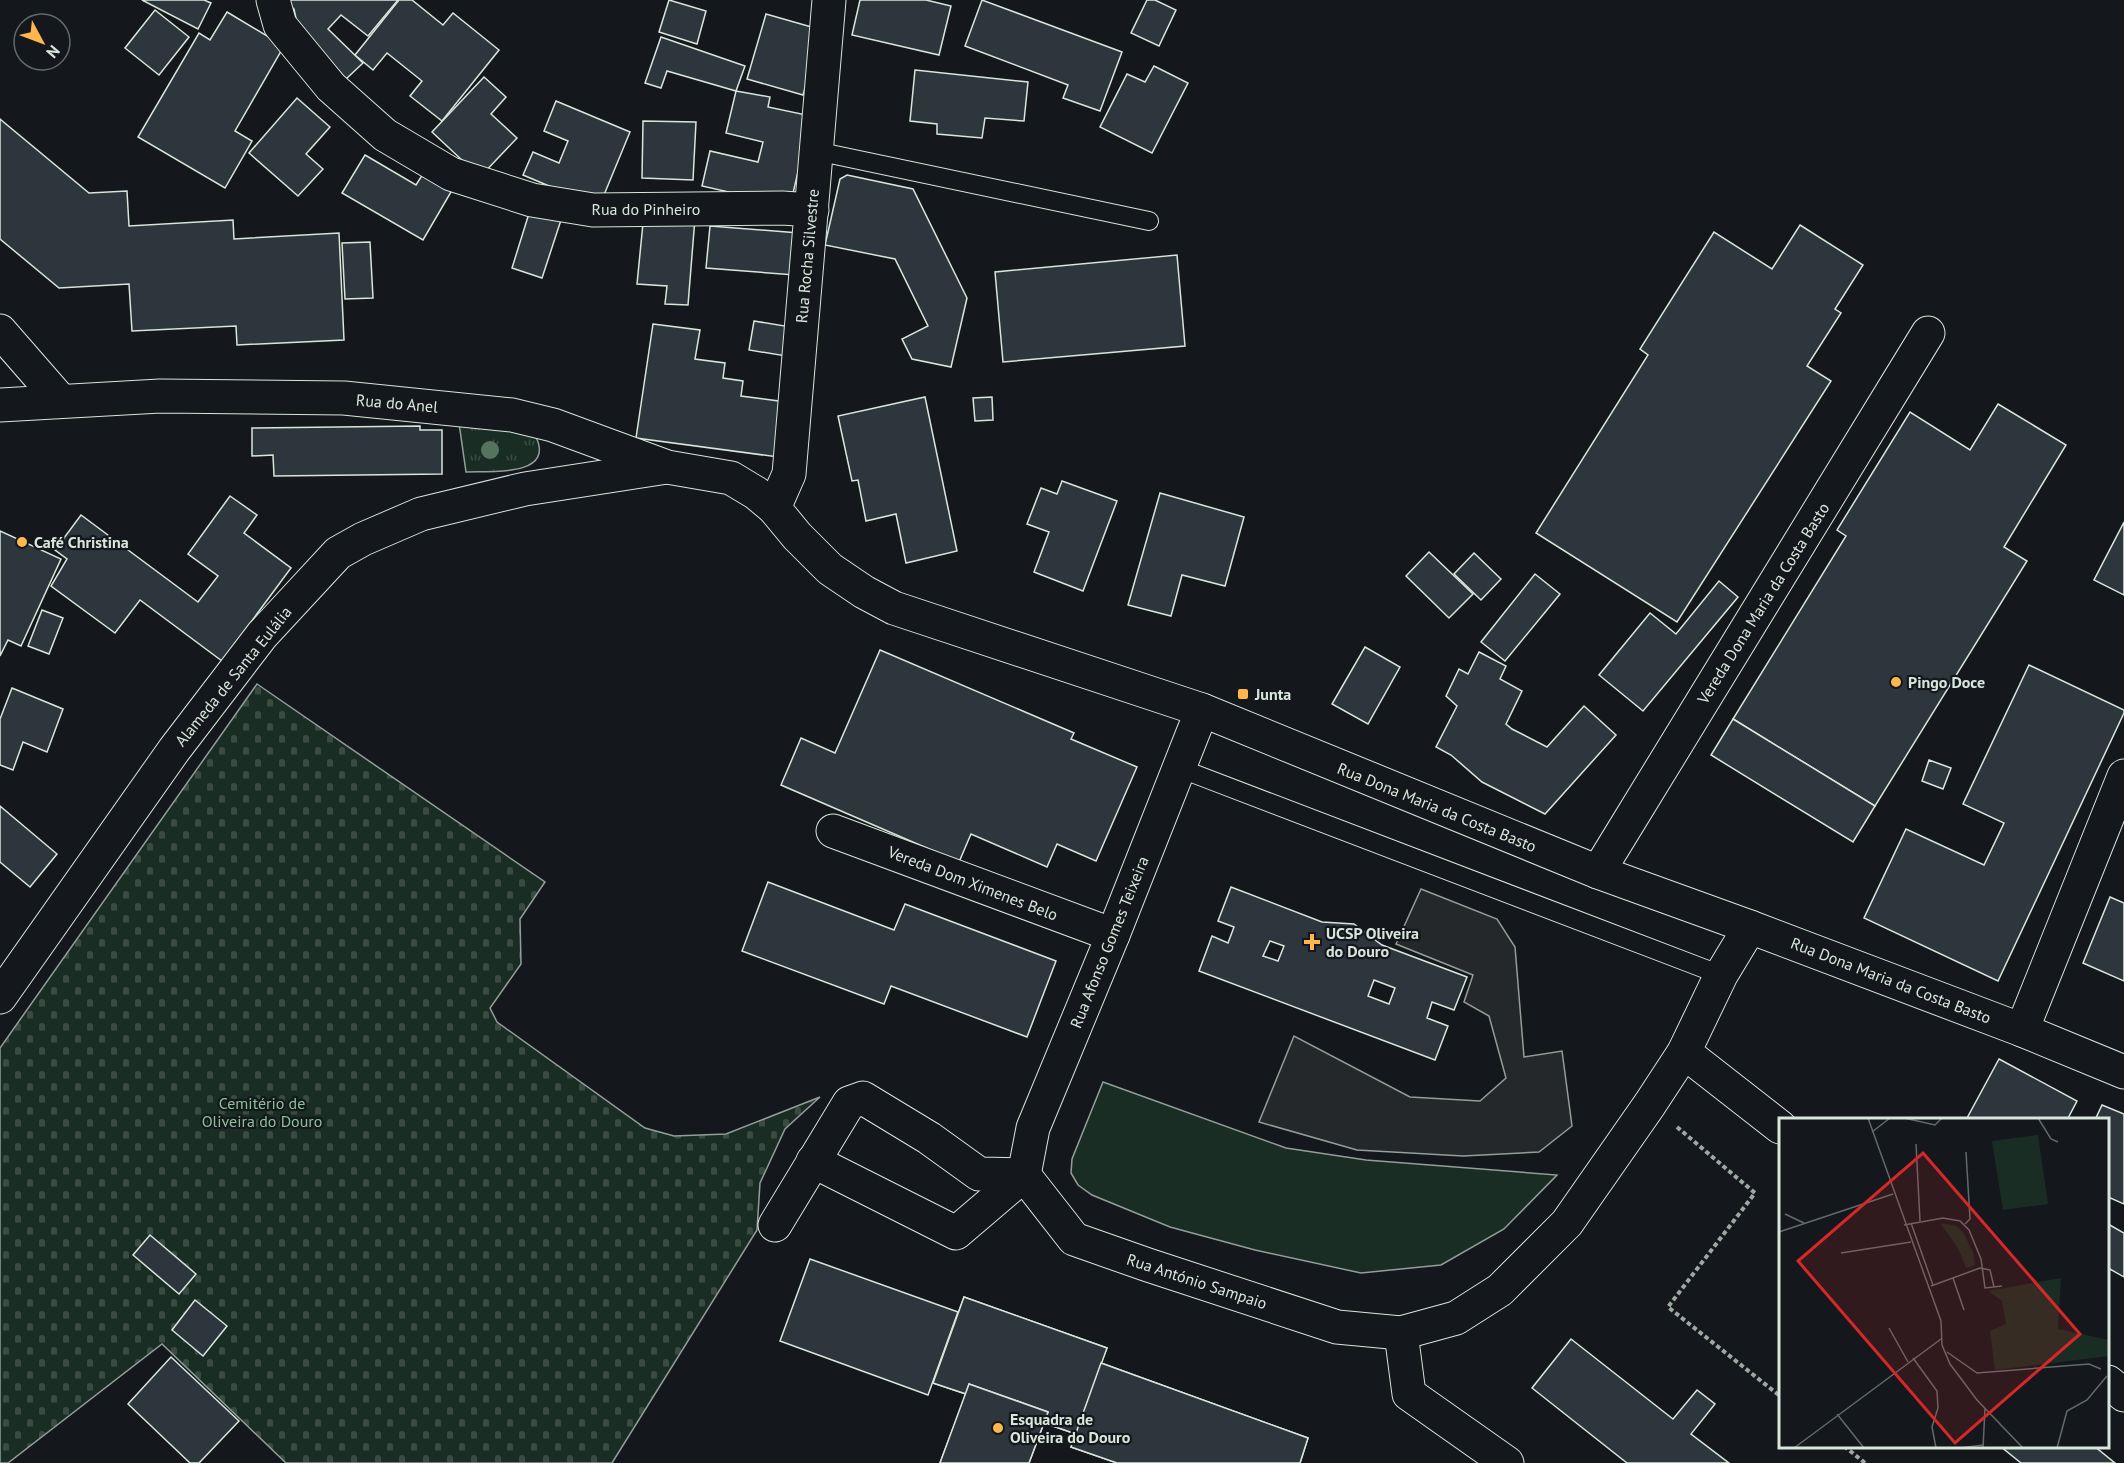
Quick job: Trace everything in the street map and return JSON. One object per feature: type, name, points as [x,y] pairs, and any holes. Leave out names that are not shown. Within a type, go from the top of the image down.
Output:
[{"type":"street","name":"Rua do Pinheiro","points":[[273,0],[280,25],[331,87],[386,135],[451,174],[532,200],[593,210],[783,208],[812,210]]},
{"type":"street","name":"Rua Rocha Silvestre","points":[[774,508],[789,474],[830,0]]},
{"type":"street","points":[[0,331],[61,401]]},
{"type":"street","name":"Vereda Dona Maria da Costa Basto","points":[[1598,872],[1928,333]]},
{"type":"street","name":"Rua do Anel","points":[[0,405],[160,396],[344,398],[470,409],[512,415],[553,425],[667,467],[731,478],[756,493],[774,508]]},
{"type":"street","name":"Alameda de Santa Eulália","points":[[0,997],[174,750],[262,635],[338,553],[363,539],[421,514],[525,489],[667,467]]},
{"type":"street","name":"Rua Dona Maria da Costa Basto","points":[[774,508],[797,536],[830,568],[864,592],[894,608],[1202,710],[1598,872],[1750,927],[2124,1071]]},
{"type":"street","name":"Rua Afonso Gomes Teixeira","points":[[1024,1175],[1033,1128],[1113,935],[1202,710]]},
{"type":"street","points":[[2022,1030],[2124,776]]},
{"type":"street","name":"Vereda Dom Ximenes Belo","points":[[834,831],[1113,935]]},
{"type":"street","points":[[1507,1463],[1409,1394],[1401,1333],[1456,1318],[1500,1290],[1567,1223],[1684,1052],[1721,975],[1750,927]]},
{"type":"street","points":[[1684,1052],[1779,1126]]},
{"type":"street","points":[[775,1225],[849,1103],[863,1098],[929,1138],[979,1174],[1024,1175]]},
{"type":"street","points":[[813,1161],[956,1233],[1024,1175]]},
{"type":"street","name":"Rua António Sampaio","points":[[1024,1175],[1074,1239],[1337,1327],[1401,1333]]},
{"type":"street","points":[[2109,1383],[2124,1395]]},
{"type":"lane","points":[[816,151],[1149,221]]},
{"type":"lane","points":[[1179,768],[1721,975]]},
{"type":"path","points":[[1650,1104],[1755,1193],[1668,1307],[1779,1395]]},
{"type":"path","points":[[1846,1448],[1865,1463]]},
{"type":"green space","points":[[459,423],[507,429],[536,437],[539,450],[536,459],[517,469],[466,472]]},
{"type":"green space","name":"Cemitério de Oliveira do Douro","points":[[257,684],[545,882],[520,919],[521,964],[490,1008],[497,1022],[645,1128],[674,1136],[726,1134],[820,1097],[785,1129],[760,1183],[757,1230],[612,1463],[286,1463],[162,1344],[8,1463],[0,1463],[0,1048]]},
{"type":"green space","points":[[1103,1082],[1286,1148],[1366,1160],[1557,1175],[1504,1229],[1441,1265],[1361,1273],[1255,1250],[1170,1227],[1092,1195],[1078,1185],[1071,1173],[1072,1159]]},
{"type":"shaded area","points":[[1421,889],[1497,919],[1515,947],[1524,1057],[1562,1051],[1572,1126],[1539,1152],[1463,1156],[1357,1150],[1259,1122],[1294,1036],[1410,1097],[1480,1101],[1506,1078],[1489,1016],[1464,1002],[1473,975],[1396,944]]},
{"type":"building","points":[[142,0],[204,0],[211,3],[198,29]]},
{"type":"building","points":[[285,0],[398,0],[368,36],[341,15],[328,29],[363,63],[346,79],[297,23],[294,9]]},
{"type":"building","points":[[399,0],[412,0],[443,25],[453,13],[499,50],[442,121],[410,96],[422,81],[387,53],[373,70],[355,55]]},
{"type":"building","points":[[669,0],[706,11],[697,44],[659,32]]},
{"type":"building","points":[[860,0],[926,0],[951,6],[939,55],[852,35]]},
{"type":"building","points":[[982,0],[1122,52],[1100,111],[1063,98],[1068,85],[965,46]]},
{"type":"building","points":[[1147,0],[1155,0],[1176,10],[1159,46],[1131,33]]},
{"type":"building","points":[[155,10],[189,37],[159,75],[125,48]]},
{"type":"building","points":[[227,12],[284,46],[235,131],[252,141],[225,188],[138,137],[199,33],[210,40]]},
{"type":"building","points":[[766,14],[822,30],[803,95],[747,79]]},
{"type":"building","points":[[661,37],[745,66],[736,91],[667,71],[661,88],[645,83]]},
{"type":"building","points":[[1154,66],[1188,83],[1152,153],[1100,127],[1127,74],[1145,82]]},
{"type":"building","points":[[915,70],[1028,82],[1024,121],[985,118],[982,138],[937,134],[937,124],[910,121]]},
{"type":"building","points":[[484,77],[506,97],[491,114],[517,138],[480,177],[432,132]]},
{"type":"building","points":[[736,91],[770,97],[768,107],[811,116],[790,206],[702,186],[710,151],[758,162],[763,142],[726,133]]},
{"type":"building","points":[[297,98],[330,127],[306,154],[323,169],[298,196],[249,153]]},
{"type":"building","points":[[556,101],[630,132],[599,207],[523,175],[533,152],[559,163],[568,141],[544,131]]},
{"type":"building","points":[[0,119],[89,193],[127,191],[129,226],[233,220],[234,239],[339,233],[344,340],[237,345],[236,326],[132,331],[129,284],[59,288],[0,239]]},
{"type":"building","points":[[643,121],[696,122],[693,180],[642,178]]},
{"type":"building","points":[[365,155],[416,185],[430,163],[458,180],[423,240],[342,193]]},
{"type":"building","points":[[847,175],[913,189],[967,298],[951,367],[912,359],[902,339],[928,326],[895,259],[825,245],[840,179]]},
{"type":"building","points":[[531,207],[562,217],[542,278],[512,268]]},
{"type":"building","points":[[644,213],[695,218],[688,305],[665,304],[667,286],[637,284]]},
{"type":"building","points":[[1800,225],[1863,265],[1835,309],[1841,313],[1807,366],[1831,381],[1677,622],[1536,533],[1648,355],[1640,349],[1714,232],[1772,269]]},
{"type":"building","points":[[710,226],[799,233],[795,275],[706,268]]},
{"type":"building","points":[[370,242],[373,298],[345,299],[342,243]]},
{"type":"building","points":[[1177,255],[1185,346],[1003,362],[995,272]]},
{"type":"building","points":[[754,321],[791,327],[786,356],[749,350]]},
{"type":"building","points":[[653,324],[700,330],[695,359],[725,363],[723,378],[743,381],[741,396],[786,402],[778,457],[636,438]]},
{"type":"building","points":[[925,397],[957,551],[906,563],[896,514],[866,521],[858,480],[852,481],[838,416]]},
{"type":"building","points":[[992,397],[993,420],[975,421],[973,398]]},
{"type":"building","points":[[1998,404],[2066,445],[2004,547],[2027,561],[1875,806],[1733,719],[1846,536],[1837,530],[1910,412],[1970,450]]},
{"type":"building","points":[[420,426],[420,430],[442,430],[442,474],[274,476],[273,455],[252,456],[252,428]]},
{"type":"building","points":[[1062,481],[1117,501],[1083,591],[1034,572],[1049,532],[1027,524],[1041,488],[1057,494]]},
{"type":"building","points":[[1160,493],[1244,517],[1225,586],[1182,575],[1171,616],[1128,605]]},
{"type":"building","points":[[230,496],[257,515],[244,533],[291,568],[222,661],[140,600],[115,633],[51,586],[67,559],[55,550],[81,515],[198,602],[218,576],[188,554]]},
{"type":"building","points":[[2124,522],[2124,595],[2094,580]]},
{"type":"building","points":[[0,531],[61,559],[21,646],[8,640],[0,656]]},
{"type":"building","points":[[1429,552],[1473,594],[1449,618],[1406,576]]},
{"type":"building","points":[[1474,553],[1501,579],[1481,600],[1454,574]]},
{"type":"building","points":[[1535,574],[1560,594],[1505,661],[1481,642]]},
{"type":"building","points":[[1719,581],[1738,597],[1643,711],[1599,675],[1650,613],[1676,634]]},
{"type":"building","points":[[42,610],[63,618],[49,654],[28,646]]},
{"type":"building","points":[[1365,647],[1400,667],[1368,724],[1332,704]]},
{"type":"building","points":[[880,650],[1074,733],[1071,739],[1137,767],[1096,861],[1057,844],[1047,867],[971,834],[959,862],[781,785],[801,738],[835,753]]},
{"type":"building","points":[[1479,652],[1506,666],[1500,679],[1522,691],[1506,724],[1512,729],[1547,747],[1584,706],[1616,735],[1545,814],[1482,782],[1451,755],[1436,747],[1457,706],[1446,696],[1459,669],[1468,674]]},
{"type":"building","points":[[2029,665],[2124,710],[2124,713],[1998,981],[1864,918],[1906,829],[1984,865],[2004,823],[1963,804]]},
{"type":"building","points":[[12,688],[63,709],[47,752],[23,742],[13,770],[0,765],[0,719]]},
{"type":"building","points":[[1733,719],[1875,806],[1853,842],[1711,755]]},
{"type":"building","points":[[1929,760],[1951,768],[1943,789],[1922,781]]},
{"type":"building","points":[[0,806],[57,854],[30,887],[0,862]]},
{"type":"building","points":[[768,882],[894,930],[905,904],[1056,961],[1027,1037],[891,986],[884,1004],[742,951]]},
{"type":"building","points":[[1231,887],[1322,922],[1354,924],[1382,945],[1467,977],[1454,1010],[1432,1002],[1427,1018],[1448,1026],[1435,1060],[1199,971],[1212,936],[1228,943],[1234,927],[1218,921]],"holes":[[[1270,941],[1284,946],[1278,961],[1263,956]],[[1374,980],[1395,988],[1389,1004],[1368,996]]]},
{"type":"building","points":[[2110,897],[2124,903],[2124,981],[2083,963]]},
{"type":"building","points":[[1999,1059],[2077,1101],[2068,1118],[1967,1118]]},
{"type":"building","points":[[2102,1105],[2124,1114],[2124,1204],[2109,1197],[2109,1118],[2096,1118]]},
{"type":"building","points":[[2109,1225],[2124,1233],[2124,1277],[2109,1269]]},
{"type":"building","points":[[150,1235],[196,1274],[179,1294],[133,1255]]},
{"type":"building","points":[[810,1259],[958,1312],[928,1395],[780,1341]]},
{"type":"building","points":[[964,1297],[1107,1348],[1101,1363],[1308,1438],[1300,1463],[1117,1463],[1071,1447],[1076,1434],[1044,1423],[1029,1463],[940,1463],[966,1394],[933,1383]]},
{"type":"building","points":[[964,1297],[1107,1348],[1076,1434],[1044,1423],[1048,1412],[969,1384],[966,1394],[933,1383]]},
{"type":"building","points":[[195,1300],[227,1326],[203,1356],[172,1330]]},
{"type":"building","points":[[1571,1339],[1673,1419],[1697,1390],[1715,1404],[1691,1434],[1729,1463],[1627,1463],[1532,1388]]},
{"type":"building","points":[[171,1357],[239,1421],[199,1463],[190,1463],[128,1404]]},
{"type":"building","points":[[1101,1363],[1308,1438],[1300,1463],[1117,1463],[1071,1447]]},
{"type":"building","points":[[969,1384],[1048,1412],[1029,1463],[940,1463]]},
{"type":"building","points":[[2002,1448],[2096,1448],[2115,1463],[2021,1463]]},
{"type":"place","name":"Café Christina","points":[[22,542]]},
{"type":"place","name":"Pingo Doce","points":[[1896,682]]},
{"type":"place","name":"Junta","points":[[1243,694]]},
{"type":"place","name":"UCSP Oliveira do Douro","points":[[1312,942]]},
{"type":"place","name":"Esquadra de Oliveira do Douro","points":[[998,1428]]}]
